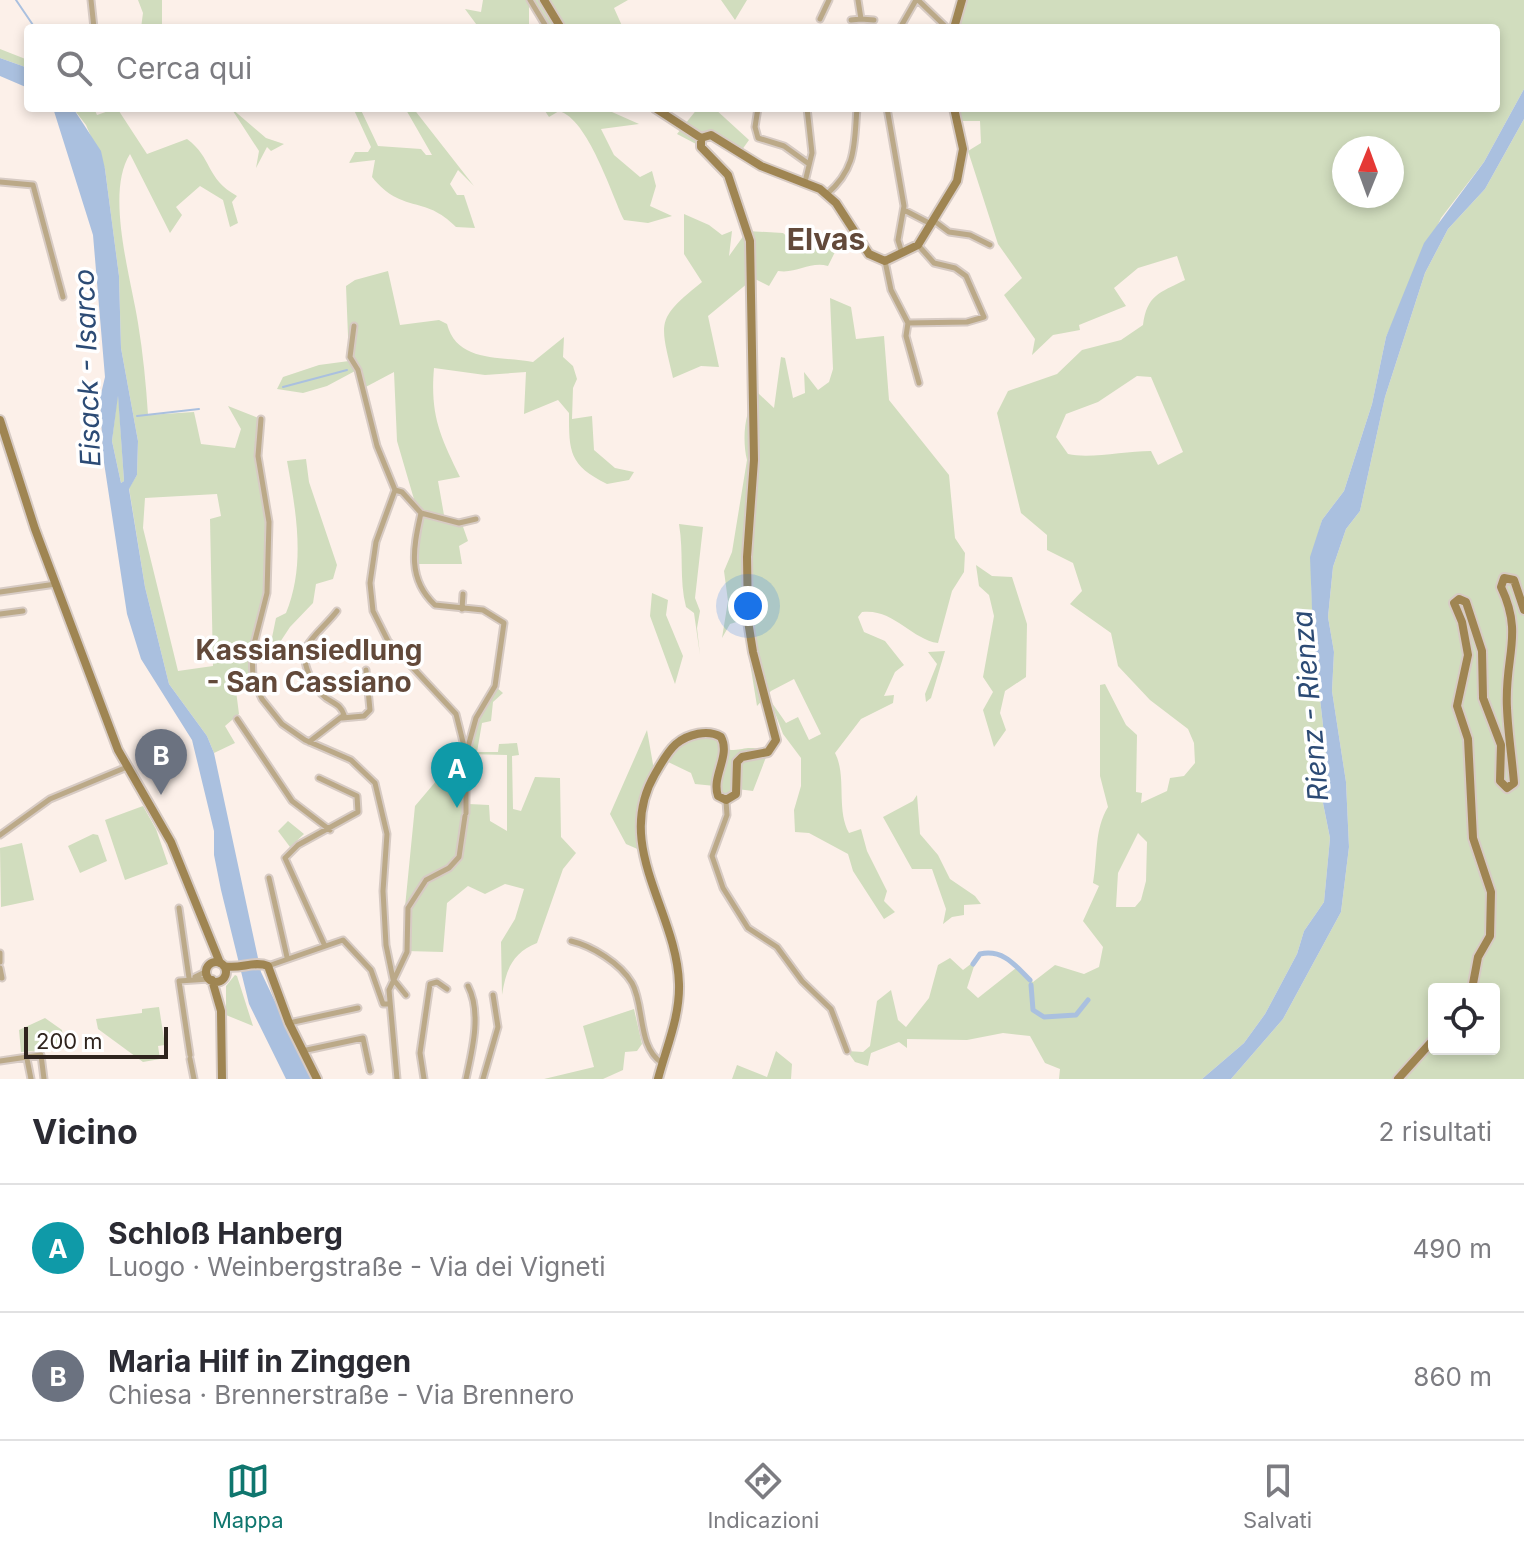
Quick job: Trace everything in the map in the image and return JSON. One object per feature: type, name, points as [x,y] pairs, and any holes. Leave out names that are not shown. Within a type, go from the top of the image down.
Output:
[{"type":"street","points":[[91,0],[94,24]]},
{"type":"street","points":[[530,0],[545,24]]},
{"type":"street","points":[[544,0],[559,24]]},
{"type":"street","points":[[820,19],[829,0]]},
{"type":"street","points":[[858,0],[861,19]]},
{"type":"street","points":[[902,24],[917,0],[947,24]]},
{"type":"street","points":[[951,24],[962,0]]},
{"type":"street","points":[[851,20],[874,20]]},
{"type":"street","points":[[661,112],[701,138],[711,135],[761,166],[805,182],[827,194],[869,254],[885,261],[918,245],[957,181],[963,162],[955,112]]},
{"type":"street","points":[[757,112],[755,127],[758,138],[784,146],[809,164]]},
{"type":"street","points":[[805,182],[812,136],[808,112]]},
{"type":"street","points":[[827,194],[844,180],[850,168],[857,112]]},
{"type":"street","points":[[888,112],[904,210],[898,240],[902,254]]},
{"type":"street","points":[[701,138],[701,147],[719,164],[733,187],[750,241],[754,460],[747,557],[748,621],[775,745],[768,752],[742,757],[737,762],[736,794],[726,800]]},
{"type":"street","points":[[0,182],[33,185],[63,297]]},
{"type":"street","points":[[904,210],[949,232],[970,235],[990,245]]},
{"type":"street","points":[[908,323],[967,322],[982,319],[984,314],[966,276],[955,268],[934,263],[918,245]]},
{"type":"street","points":[[885,261],[891,290],[908,323],[906,336],[919,383]]},
{"type":"street","points":[[354,326],[350,357],[358,370],[377,446],[395,490],[376,542],[370,583],[373,611],[388,641],[423,682],[453,708],[466,754]]},
{"type":"street","points":[[261,419],[258,456],[269,522],[267,593],[252,652],[252,673],[271,711],[295,735],[351,760],[366,771],[380,794],[387,834],[384,923],[393,979],[389,1004],[396,1040],[397,1079]]},
{"type":"street","points":[[0,420],[56,584],[127,767],[171,842],[206,936],[222,964],[222,1079]]},
{"type":"street","points":[[395,490],[402,492],[421,513],[459,523],[476,519]]},
{"type":"street","points":[[393,979],[405,960],[410,940],[408,908],[426,880],[449,868],[459,857],[466,814],[466,754],[476,718],[495,686],[504,626],[490,612],[435,605],[420,584],[412,557],[421,513]]},
{"type":"street","points":[[1473,983],[1478,957],[1490,936],[1491,892],[1473,838],[1468,739],[1457,706],[1468,655],[1462,622],[1454,603],[1459,599],[1466,602],[1480,644],[1483,698],[1499,736],[1500,781],[1507,788],[1514,783],[1507,707],[1509,664],[1518,630],[1511,605],[1501,587],[1504,578],[1514,580],[1524,610]]},
{"type":"street","points":[[0,592],[56,584]]},
{"type":"street","points":[[462,609],[463,594]]},
{"type":"street","points":[[0,614],[23,611]]},
{"type":"street","points":[[337,611],[308,644],[305,656],[309,675],[325,697],[341,707],[342,718]]},
{"type":"street","points":[[309,742],[342,718],[364,716],[370,710],[366,670]]},
{"type":"street","points":[[237,719],[292,801],[330,830]]},
{"type":"street","points":[[658,1079],[675,1017],[677,968],[642,851],[640,812],[647,788],[672,748],[685,738],[704,733],[717,735],[724,743],[716,786],[718,796],[726,800]]},
{"type":"street","points":[[0,835],[50,799],[127,767]]},
{"type":"street","points":[[319,778],[357,796],[359,804],[358,812],[298,845],[285,858],[324,944]]},
{"type":"street","points":[[726,800],[727,815],[713,851],[717,875],[748,928],[777,947],[802,981],[831,1009],[847,1051]]},
{"type":"street","points":[[269,878],[287,957]]},
{"type":"street","points":[[179,908],[192,978]]},
{"type":"street","points":[[206,936],[209,974],[221,1011]]},
{"type":"street","points":[[209,974],[224,977],[236,969],[264,965],[339,939],[346,942],[371,970],[383,1004],[389,1004]]},
{"type":"street","points":[[571,941],[596,951],[629,979],[651,1052],[662,1063]]},
{"type":"street","points":[[0,953],[0,962]]},
{"type":"street","points":[[222,964],[236,969]]},
{"type":"street","points":[[194,1079],[179,981],[209,974],[222,964]]},
{"type":"street","points":[[264,965],[317,1079]]},
{"type":"street","points":[[0,968],[2,978]]},
{"type":"street","points":[[393,979],[406,995]]},
{"type":"street","points":[[424,1079],[420,1053],[430,984],[437,982],[447,989]]},
{"type":"street","points":[[466,1079],[474,1040],[473,995],[468,986]]},
{"type":"street","points":[[483,1079],[498,1027],[493,995]]},
{"type":"street","points":[[289,1023],[358,1008]]},
{"type":"street","points":[[302,1051],[363,1038],[370,1071]]},
{"type":"street","points":[[1398,1079],[1428,1046]]},
{"type":"street","points":[[0,1061],[41,1055],[44,1079]]},
{"type":"street","points":[[27,1059],[31,1079]]},
{"type":"green space","points":[[138,0],[162,0],[162,24],[142,24],[143,13]]},
{"type":"green space","points":[[483,0],[628,0],[614,8],[621,24],[542,24],[529,4],[529,24],[476,24],[465,9],[481,12]]},
{"type":"green space","points":[[721,0],[747,0],[735,20]]},
{"type":"green space","points":[[964,0],[1524,0],[1524,89],[1484,162],[1441,218],[1386,337],[1372,404],[1344,491],[1322,520],[1317,538],[1311,574],[1313,636],[1328,770],[1323,803],[1330,838],[1324,902],[1304,931],[1297,954],[1265,1014],[1244,1043],[1202,1079],[1059,1079],[1060,1069],[1045,1063],[1030,1036],[1003,1033],[967,1040],[907,1039],[907,1048],[899,1042],[871,1053],[868,1066],[855,1062],[847,1051],[863,1052],[870,1046],[877,1001],[891,990],[898,1020],[906,1027],[929,998],[938,965],[950,958],[963,970],[976,960],[967,988],[978,998],[1016,968],[1033,982],[1055,965],[1084,974],[1099,967],[1103,947],[1083,921],[1099,886],[1093,883],[1097,843],[1108,807],[1100,776],[1100,685],[1105,684],[1126,725],[1137,735],[1136,792],[1142,793],[1141,803],[1167,791],[1170,778],[1184,776],[1195,763],[1194,743],[1188,729],[1150,700],[1118,666],[1111,633],[1070,604],[1082,591],[1073,563],[1047,550],[1047,535],[1021,513],[997,413],[1008,391],[1057,374],[1082,350],[1121,340],[1143,325],[1151,301],[1161,292],[1185,280],[1177,256],[1138,268],[1114,288],[1126,306],[1079,325],[1080,330],[1053,335],[1032,355],[1035,339],[1004,295],[1022,278],[998,244],[968,151],[981,143],[980,121],[960,121],[961,112],[1500,112],[1500,24],[959,24]],"holes":[[[1137,376],[1151,377],[1183,452],[1158,465],[1151,451],[1087,456],[1068,454],[1056,437],[1066,414],[1098,402]],[[1138,833],[1147,842],[1146,881],[1141,900],[1135,907],[1116,907],[1118,873]]]},
{"type":"green space","points":[[0,49],[24,58],[24,67],[0,58]]},
{"type":"green space","points":[[76,112],[96,112],[97,115],[120,112],[147,154],[187,139],[201,153],[219,182],[237,196],[232,202],[238,223],[230,227],[223,200],[200,186],[176,207],[182,215],[170,233],[130,154],[120,191],[122,236],[140,334],[148,415],[194,412],[201,444],[235,448],[241,429],[228,406],[261,419],[258,442],[269,522],[267,593],[252,652],[252,673],[235,683],[239,714],[225,726],[235,743],[214,753],[207,736],[169,684],[145,587],[129,488],[137,475],[138,441],[121,348],[119,276],[105,169],[86,125]],"holes":[[[217,494],[221,516],[210,519],[213,666],[178,671],[143,528],[145,498]]]},
{"type":"green space","points":[[234,112],[266,138],[284,144],[271,151],[267,147],[256,168],[259,151]]},
{"type":"green space","points":[[355,112],[362,112],[378,146],[421,149],[426,155],[432,155],[407,112],[416,112],[474,186],[458,170],[450,184],[457,195],[464,195],[475,228],[456,227],[434,211],[404,201],[383,189],[372,177],[375,160],[349,163],[355,152],[368,152],[371,147]]},
{"type":"green space","points":[[561,112],[612,112],[639,124],[601,129],[614,155],[640,177],[652,171],[656,186],[650,206],[672,216],[648,223],[624,220],[598,158],[570,117]]},
{"type":"green space","points":[[695,112],[718,112],[749,140],[739,154],[710,136],[696,144],[677,134]]},
{"type":"green space","points":[[1524,119],[1524,1079],[1231,1079],[1283,1019],[1341,912],[1349,847],[1346,782],[1332,691],[1334,652],[1328,617],[1333,567],[1346,529],[1360,511],[1385,397],[1425,273],[1448,229],[1485,189]]},
{"type":"green space","points":[[684,214],[709,225],[722,235],[732,231],[729,256],[747,231],[783,233],[796,244],[826,231],[833,236],[837,248],[828,266],[778,271],[769,286],[755,279],[748,283],[708,316],[719,367],[701,366],[673,378],[665,344],[665,323],[676,305],[702,282],[684,254]]},
{"type":"green space","points":[[388,271],[400,325],[439,320],[447,324],[460,346],[470,352],[533,362],[564,337],[563,357],[573,366],[577,379],[573,388],[572,419],[592,416],[594,450],[615,468],[634,472],[629,480],[607,484],[578,463],[571,448],[569,413],[558,400],[524,414],[526,372],[485,375],[434,368],[438,425],[460,477],[438,481],[444,515],[461,521],[468,541],[459,546],[462,564],[412,564],[418,513],[397,441],[394,372],[360,390],[355,371],[327,386],[303,393],[277,389],[283,377],[319,365],[349,361],[346,286],[355,280]]},
{"type":"green space","points":[[830,298],[851,307],[856,339],[884,336],[889,400],[949,475],[955,538],[965,553],[964,572],[952,591],[938,643],[883,615],[862,612],[858,617],[864,632],[885,641],[904,665],[895,672],[884,696],[894,695],[893,703],[861,719],[835,753],[839,762],[845,824],[849,833],[861,829],[867,851],[887,891],[884,901],[895,912],[884,919],[853,871],[848,854],[809,833],[795,832],[794,810],[801,786],[801,758],[783,734],[770,700],[786,723],[798,717],[809,740],[821,734],[794,679],[771,691],[757,706],[743,620],[730,624],[722,638],[728,601],[724,571],[732,552],[747,460],[747,416],[758,393],[774,408],[781,357],[785,358],[793,398],[805,393],[804,372],[818,390],[829,382],[833,369]]},
{"type":"green space","points":[[118,391],[124,481],[121,483],[112,441]]},
{"type":"green space","points":[[306,459],[309,482],[337,565],[333,579],[316,584],[313,603],[290,627],[267,662],[276,618],[286,613],[296,576],[296,518],[287,461]]},
{"type":"green space","points":[[679,524],[703,527],[695,598],[700,611],[697,628],[700,655],[694,613],[686,607],[684,597]]},
{"type":"green space","points":[[976,565],[992,576],[1012,577],[1027,624],[1026,677],[1005,691],[1000,713],[1006,730],[994,747],[983,710],[993,692],[983,677],[994,616],[989,595],[979,586]]},
{"type":"green space","points":[[652,593],[668,600],[666,615],[683,656],[675,684],[650,616]]},
{"type":"green space","points":[[945,651],[931,698],[926,702],[925,694],[937,664],[928,652]]},
{"type":"green space","points":[[495,686],[503,693],[493,702],[491,721],[482,723],[477,752],[498,752],[499,744],[517,743],[519,755],[512,756],[513,809],[521,811],[535,777],[560,778],[561,837],[576,853],[563,869],[537,943],[516,957],[502,995],[501,942],[515,919],[524,889],[505,884],[485,894],[468,886],[447,903],[443,952],[406,951],[405,907],[415,806],[448,767],[449,789],[468,788],[469,804],[489,805],[490,821],[507,831],[507,755],[466,754],[472,729]]},
{"type":"green space","points":[[647,730],[654,770],[647,788],[642,851],[626,844],[610,814]]},
{"type":"green space","points":[[717,735],[725,749],[754,748],[768,752],[753,791],[737,789],[726,800],[715,786],[695,784],[691,773],[664,760],[685,738]]},
{"type":"green space","points":[[917,795],[920,834],[938,855],[950,879],[975,896],[981,904],[964,905],[964,915],[952,917],[943,924],[946,909],[932,869],[912,869],[883,817],[913,801]]},
{"type":"green space","points":[[143,806],[156,829],[168,864],[125,880],[105,820]]},
{"type":"green space","points":[[288,821],[304,834],[290,847],[278,831]]},
{"type":"green space","points":[[93,834],[98,835],[107,861],[80,873],[68,846]]},
{"type":"green space","points":[[22,843],[34,900],[1,907],[0,848]]},
{"type":"green space","points":[[235,975],[253,1026],[226,1015],[226,986]]},
{"type":"green space","points":[[159,1007],[165,1045],[158,1046],[160,1059],[143,1062],[98,1029],[96,1019],[142,1013],[142,1009]]},
{"type":"green space","points":[[634,1009],[642,1044],[637,1051],[625,1052],[623,1070],[603,1079],[544,1079],[594,1067],[583,1026]]},
{"type":"green space","points":[[45,1018],[62,1030],[65,1049],[21,1052],[19,1030]]},
{"type":"green space","points":[[776,1051],[792,1064],[791,1079],[732,1079],[737,1065],[767,1077]]},
{"type":"water","points":[[0,58],[24,67],[24,86],[0,76]]},
{"type":"water","points":[[1524,89],[1524,119],[1485,189],[1448,229],[1425,273],[1385,397],[1360,511],[1346,529],[1333,567],[1328,617],[1334,652],[1332,691],[1346,782],[1349,847],[1341,912],[1283,1019],[1231,1079],[1202,1079],[1244,1043],[1265,1014],[1297,954],[1304,931],[1324,902],[1330,838],[1323,803],[1328,770],[1313,636],[1310,557],[1322,520],[1344,491],[1372,404],[1386,337],[1424,243],[1484,162]]},
{"type":"water","points":[[54,112],[76,112],[101,151],[105,169],[119,276],[121,348],[138,441],[137,475],[129,489],[145,587],[169,684],[207,736],[214,753],[261,972],[312,1079],[286,1079],[249,1004],[221,890],[214,855],[214,831],[192,740],[141,659],[127,614],[103,456],[100,398],[105,377],[93,235]],"holes":[[[118,396],[124,481],[121,483],[112,441]]]},
{"type":"waterway","points":[[16,0],[32,24]]},
{"type":"waterway","points":[[283,387],[347,370]]},
{"type":"waterway","points":[[137,416],[199,409]]},
{"type":"waterway","points":[[973,964],[980,954],[995,954],[1008,960],[1030,980]]},
{"type":"waterway","points":[[1031,985],[1033,1010],[1044,1017],[1076,1015],[1088,1000]]},
{"type":"place","name":"Maria Hilf in Zinggen","points":[[161,795]]},
{"type":"place","name":"Schloß Hanberg","points":[[457,808]]},
{"type":"district","name":"Elvas","points":[[826,240]]},
{"type":"district","name":"Kassiansiedlung - San Cassiano","points":[[309,666]]},
{"type":"water label","name":"Eisack - Isarco","points":[[87,368]]},
{"type":"water label","name":"Rienz - Rienza","points":[[1310,706]]}]
